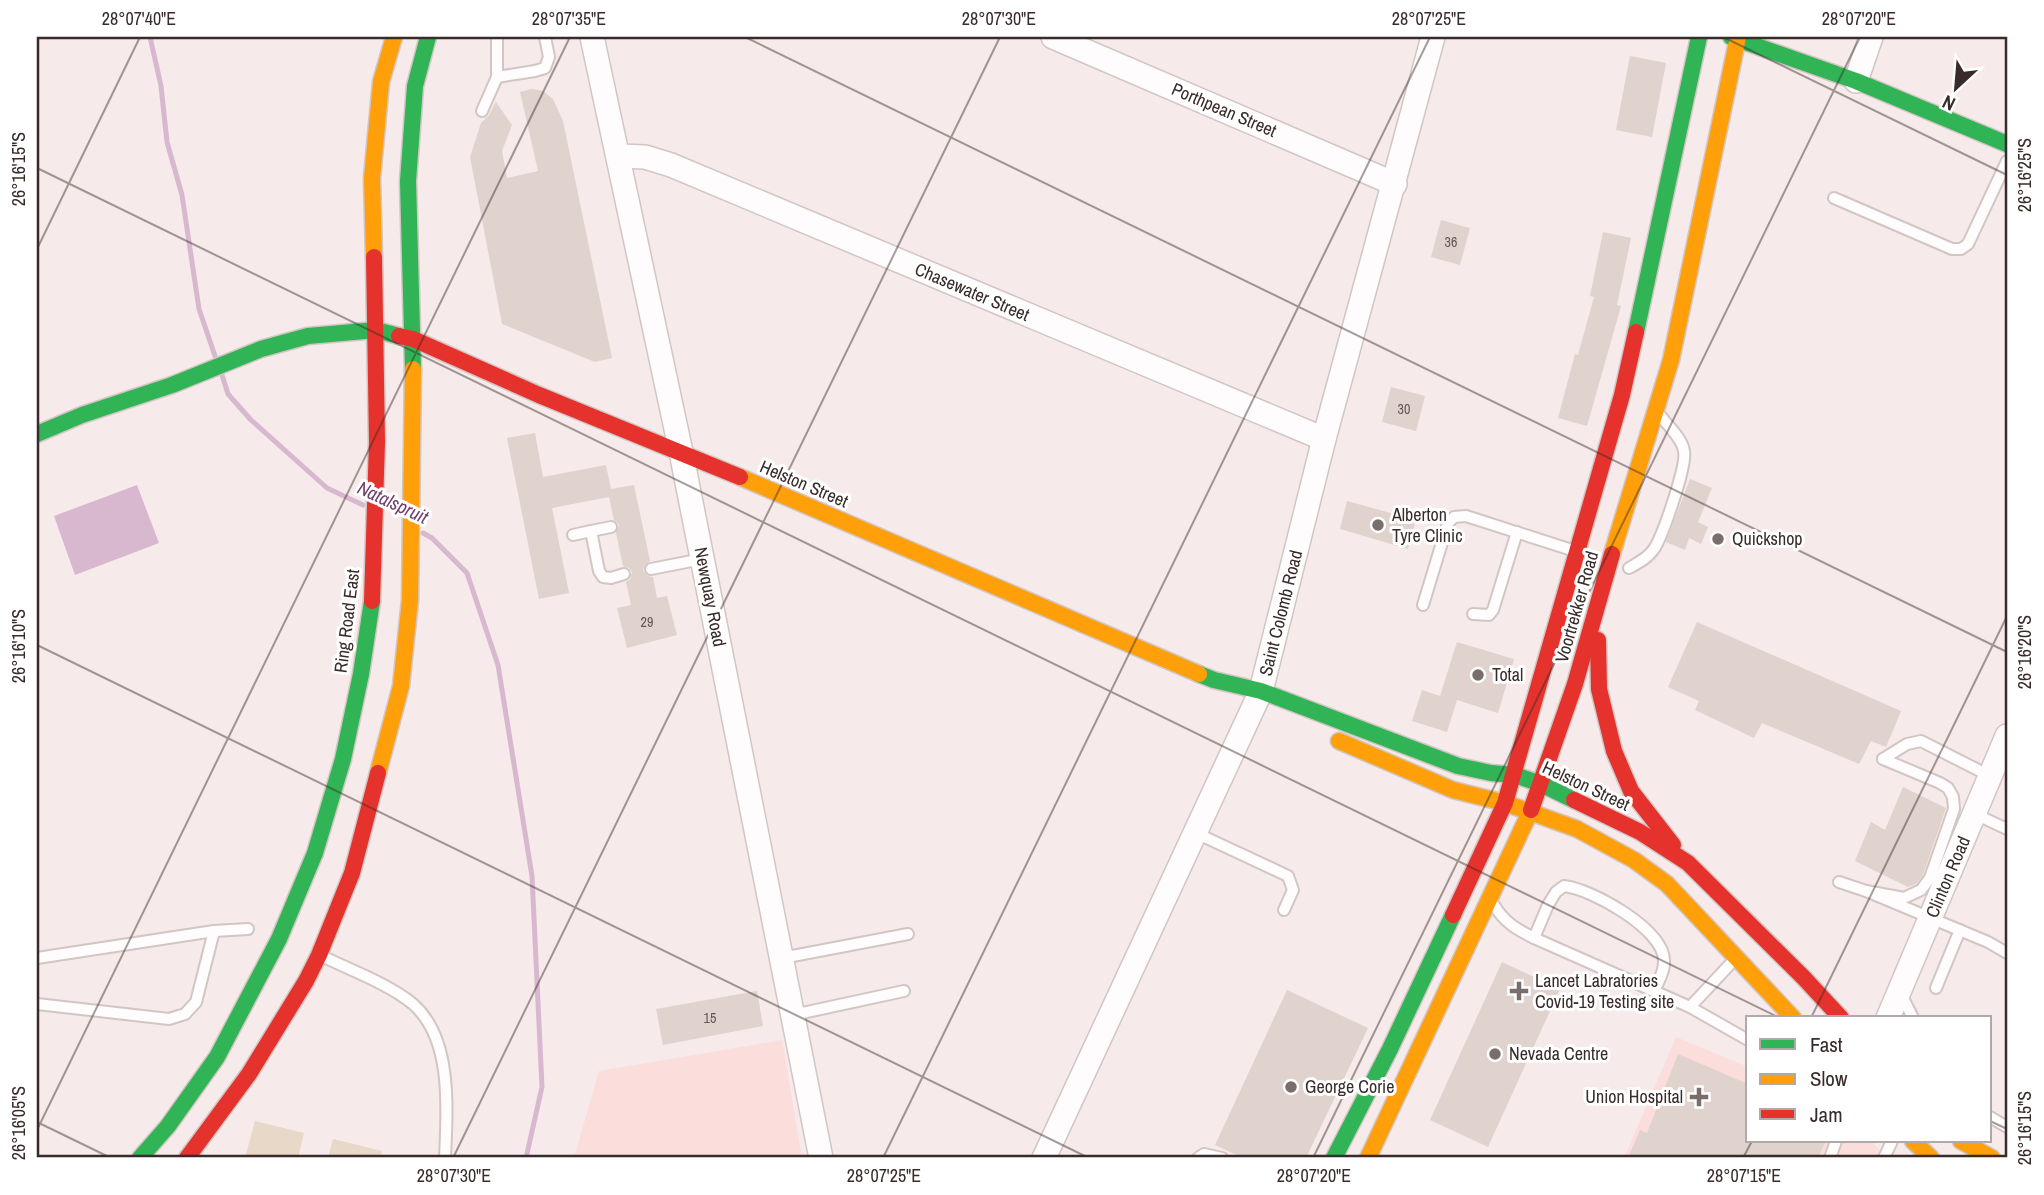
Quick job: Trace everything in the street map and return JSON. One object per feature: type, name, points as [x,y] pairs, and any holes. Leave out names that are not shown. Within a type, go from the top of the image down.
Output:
[{"type":"main road","name":"Ring Road East","points":[[140,1158],[168,1126],[217,1056],[284,941],[343,759],[361,674],[373,591],[377,442],[372,178],[382,82],[394,37]]},
{"type":"main road","points":[[187,1158],[249,1074],[306,981],[314,953],[352,873],[401,686],[410,600],[413,445],[408,181],[415,86],[428,37]]},
{"type":"main road","name":"Voortrekker Road","points":[[1334,1158],[1390,1049],[1505,803],[1622,395],[1699,37]]},
{"type":"main road","points":[[1735,37],[1856,81],[2007,144]]},
{"type":"main road","name":"Voortrekker Road","points":[[1368,1158],[1531,811],[1575,684],[1671,360],[1735,37]]},
{"type":"main road","name":"Helston Street","points":[[37,434],[261,349],[308,336],[376,330],[413,339],[539,395],[681,452],[1214,680],[1262,703],[1458,766],[1514,775],[1541,784],[1640,832],[1688,863],[1839,1016]]},
{"type":"main road","points":[[1596,607],[1599,689],[1614,751],[1631,791],[1688,863]]},
{"type":"main road","points":[[1320,733],[1453,790],[1531,811],[1577,829],[1634,860],[1667,884],[1791,1016]]},
{"type":"main road","points":[[1914,1142],[1931,1158]]},
{"type":"main road","points":[[1963,1142],[1992,1158]]},
{"type":"street","name":"Newquay Road","points":[[592,37],[681,452],[821,1158]]},
{"type":"street","name":"Porthpean Street","points":[[1053,37],[1395,184]]},
{"type":"street","name":"Saint Colomb Road","points":[[1044,1158],[1196,832],[1262,703],[1324,439],[1433,37]]},
{"type":"street","points":[[1856,81],[1871,37]]},
{"type":"street","name":"Chasewater Street","points":[[618,156],[645,157],[671,165],[1324,439]]},
{"type":"street","name":"Clinton Road","points":[[1889,1016],[2007,736]]},
{"type":"lane","points":[[482,111],[497,77],[497,37]]},
{"type":"lane","points":[[497,77],[545,68],[549,57],[545,37]]},
{"type":"lane","points":[[1834,198],[1952,248],[1961,249],[1968,244],[2007,161]]},
{"type":"lane","points":[[1629,568],[1655,548],[1671,508],[1685,459],[1682,445],[1656,410]]},
{"type":"lane","points":[[1423,605],[1448,523],[1454,517],[1465,516],[1578,552]]},
{"type":"lane","points":[[573,536],[611,527]]},
{"type":"lane","points":[[591,531],[599,571],[603,577],[611,578],[624,574]]},
{"type":"lane","points":[[1473,614],[1485,616],[1493,610],[1517,532]]},
{"type":"lane","points":[[651,569],[702,559]]},
{"type":"lane","points":[[1866,891],[1904,898],[1921,890],[1930,878],[1954,809],[1953,797],[1948,788],[1883,759],[1907,744],[1921,741],[1990,776]]},
{"type":"lane","points":[[1975,814],[2007,830]]},
{"type":"lane","points":[[1196,832],[1288,876],[1293,890],[1284,910]]},
{"type":"lane","points":[[1839,882],[1989,942],[2007,953]]},
{"type":"lane","points":[[1534,938],[1556,892],[1564,886],[1595,895],[1629,916],[1658,944],[1664,961],[1654,991]]},
{"type":"lane","points":[[1490,898],[1510,925],[1690,1007],[1746,1039]]},
{"type":"lane","points":[[37,958],[214,931],[248,929]]},
{"type":"lane","points":[[1936,988],[1960,930]]},
{"type":"lane","points":[[37,1004],[169,1019],[185,1014],[196,1002],[214,931]]},
{"type":"lane","points":[[782,958],[908,934]]},
{"type":"lane","points":[[314,953],[413,1004],[435,1033],[441,1053],[444,1081],[445,1158]]},
{"type":"lane","points":[[1690,1007],[1736,958]]},
{"type":"lane","points":[[793,1015],[904,991]]},
{"type":"lane","points":[[1900,992],[1912,1016]]},
{"type":"lane","points":[[1884,1158],[1892,1142]]},
{"type":"lane","points":[[1198,1158],[1204,1154],[1222,1158]]},
{"type":"shaded area","points":[[137,485],[159,543],[75,575],[54,516]]},
{"type":"shaded area","name":"Union Hospital","points":[[1676,1037],[1746,1066],[1746,1142],[1872,1142],[1888,1158],[1624,1158]]},
{"type":"shaded area","points":[[782,1040],[802,1158],[574,1158],[599,1071]]},
{"type":"shaded area","points":[[255,1121],[304,1133],[298,1158],[245,1158]]},
{"type":"shaded area","points":[[333,1139],[382,1151],[380,1158],[328,1158]]},
{"type":"building","points":[[1630,56],[1666,63],[1652,137],[1616,130]]},
{"type":"building","points":[[532,89],[543,91],[553,99],[563,121],[612,358],[595,362],[502,324],[470,157],[481,123],[496,102],[512,125],[502,151],[507,178],[538,171],[520,92]]},
{"type":"building","points":[[1441,220],[1470,228],[1460,265],[1431,257]]},
{"type":"building","points":[[1603,232],[1631,238],[1617,305],[1621,306],[1587,426],[1558,418],[1594,297],[1590,296]]},
{"type":"building","points":[[1391,387],[1425,396],[1416,431],[1382,422]]},
{"type":"building","points":[[535,433],[543,477],[606,465],[611,489],[634,485],[650,561],[643,571],[653,577],[657,598],[667,596],[677,635],[627,648],[617,608],[631,605],[626,582],[632,572],[623,566],[616,533],[619,525],[614,520],[609,497],[552,508],[569,593],[539,599],[507,438]]},
{"type":"building","points":[[1690,479],[1712,488],[1698,522],[1708,527],[1701,544],[1689,538],[1685,550],[1666,542]]},
{"type":"building","name":"Alberton Tyre Clinic","points":[[1347,501],[1416,520],[1408,549],[1340,529]]},
{"type":"building","points":[[1697,622],[1901,711],[1886,747],[1871,741],[1859,764],[1762,723],[1754,738],[1695,710],[1699,701],[1668,687]]},
{"type":"building","name":"Total","points":[[1457,642],[1514,659],[1498,713],[1457,700],[1447,732],[1412,721],[1422,690],[1440,696]]},
{"type":"building","points":[[1903,787],[1946,808],[1923,875],[1916,884],[1908,887],[1855,861],[1871,822],[1885,830]]},
{"type":"building","name":"Nevada Centre","points":[[1502,962],[1560,989],[1488,1147],[1430,1120]]},
{"type":"building","name":"George Corie","points":[[1287,990],[1368,1028],[1306,1158],[1243,1158],[1215,1145]]},
{"type":"building","points":[[757,991],[763,1026],[663,1045],[656,1009]]},
{"type":"building","name":"Union Hospital","points":[[1678,1054],[1746,1083],[1746,1142],[1826,1142],[1818,1158],[1628,1158],[1640,1130],[1647,1133]]},
{"type":"waterway","name":"Natalspruit","points":[[150,37],[161,86],[167,142],[182,195],[199,309],[215,356]]},
{"type":"waterway","name":"Natalspruit","points":[[222,375],[228,394],[251,420],[327,488],[363,505]]},
{"type":"waterway","name":"Natalspruit","points":[[423,533],[432,538],[467,573],[498,665],[532,876],[542,1087],[526,1158]]},
{"type":"traffic: fast","points":[[413,369],[408,181],[415,86],[428,37]]},
{"type":"traffic: fast","points":[[1636,332],[1699,37]]},
{"type":"traffic: fast","points":[[1731,37],[1856,81],[2007,144]]},
{"type":"traffic: fast","points":[[37,434],[261,349],[308,336],[376,330],[399,336]]},
{"type":"traffic: fast","points":[[140,1158],[168,1126],[217,1057],[279,939],[315,853],[343,759],[361,674],[372,601]]},
{"type":"traffic: fast","points":[[1199,674],[1261,691],[1458,766],[1515,775],[1574,800]]},
{"type":"traffic: fast","points":[[1334,1158],[1390,1049],[1453,915]]},
{"type":"traffic: slow","points":[[374,257],[372,178],[381,82],[394,37]]},
{"type":"traffic: slow","points":[[1612,554],[1671,360],[1738,37]]},
{"type":"traffic: slow","points":[[378,773],[401,686],[410,600],[413,369]]},
{"type":"traffic: slow","points":[[740,477],[1199,674]]},
{"type":"traffic: slow","points":[[1339,741],[1453,790],[1505,803],[1577,829],[1634,860],[1667,884],[1791,1016]]},
{"type":"traffic: slow","points":[[1368,1158],[1531,810]]},
{"type":"traffic: slow","points":[[1914,1142],[1931,1158]]},
{"type":"traffic: slow","points":[[1963,1142],[1992,1158]]},
{"type":"traffic: jam","points":[[372,601],[377,442],[374,257]]},
{"type":"traffic: jam","points":[[1453,915],[1505,803],[1622,395],[1636,332]]},
{"type":"traffic: jam","points":[[399,336],[413,339],[539,395],[740,477]]},
{"type":"traffic: jam","points":[[1531,810],[1575,684],[1612,554]]},
{"type":"traffic: jam","points":[[1598,640],[1599,689],[1614,751],[1631,791],[1673,845]]},
{"type":"traffic: jam","points":[[187,1158],[249,1074],[319,955],[352,873],[378,773]]},
{"type":"traffic: jam","points":[[1574,800],[1640,832],[1688,863],[1839,1016]]},
{"type":"place","name":"Alberton Tyre Clinic","points":[[1378,525]]},
{"type":"place","name":"Quickshop","points":[[1718,539]]},
{"type":"place","name":"Total","points":[[1478,675]]},
{"type":"place","name":"Lancet Labratories Covid-19 Testing site","points":[[1519,991]]},
{"type":"place","name":"Nevada Centre","points":[[1495,1054]]},
{"type":"place","name":"George Corie","points":[[1291,1087]]},
{"type":"place","name":"Union Hospital","points":[[1699,1097]]}]
